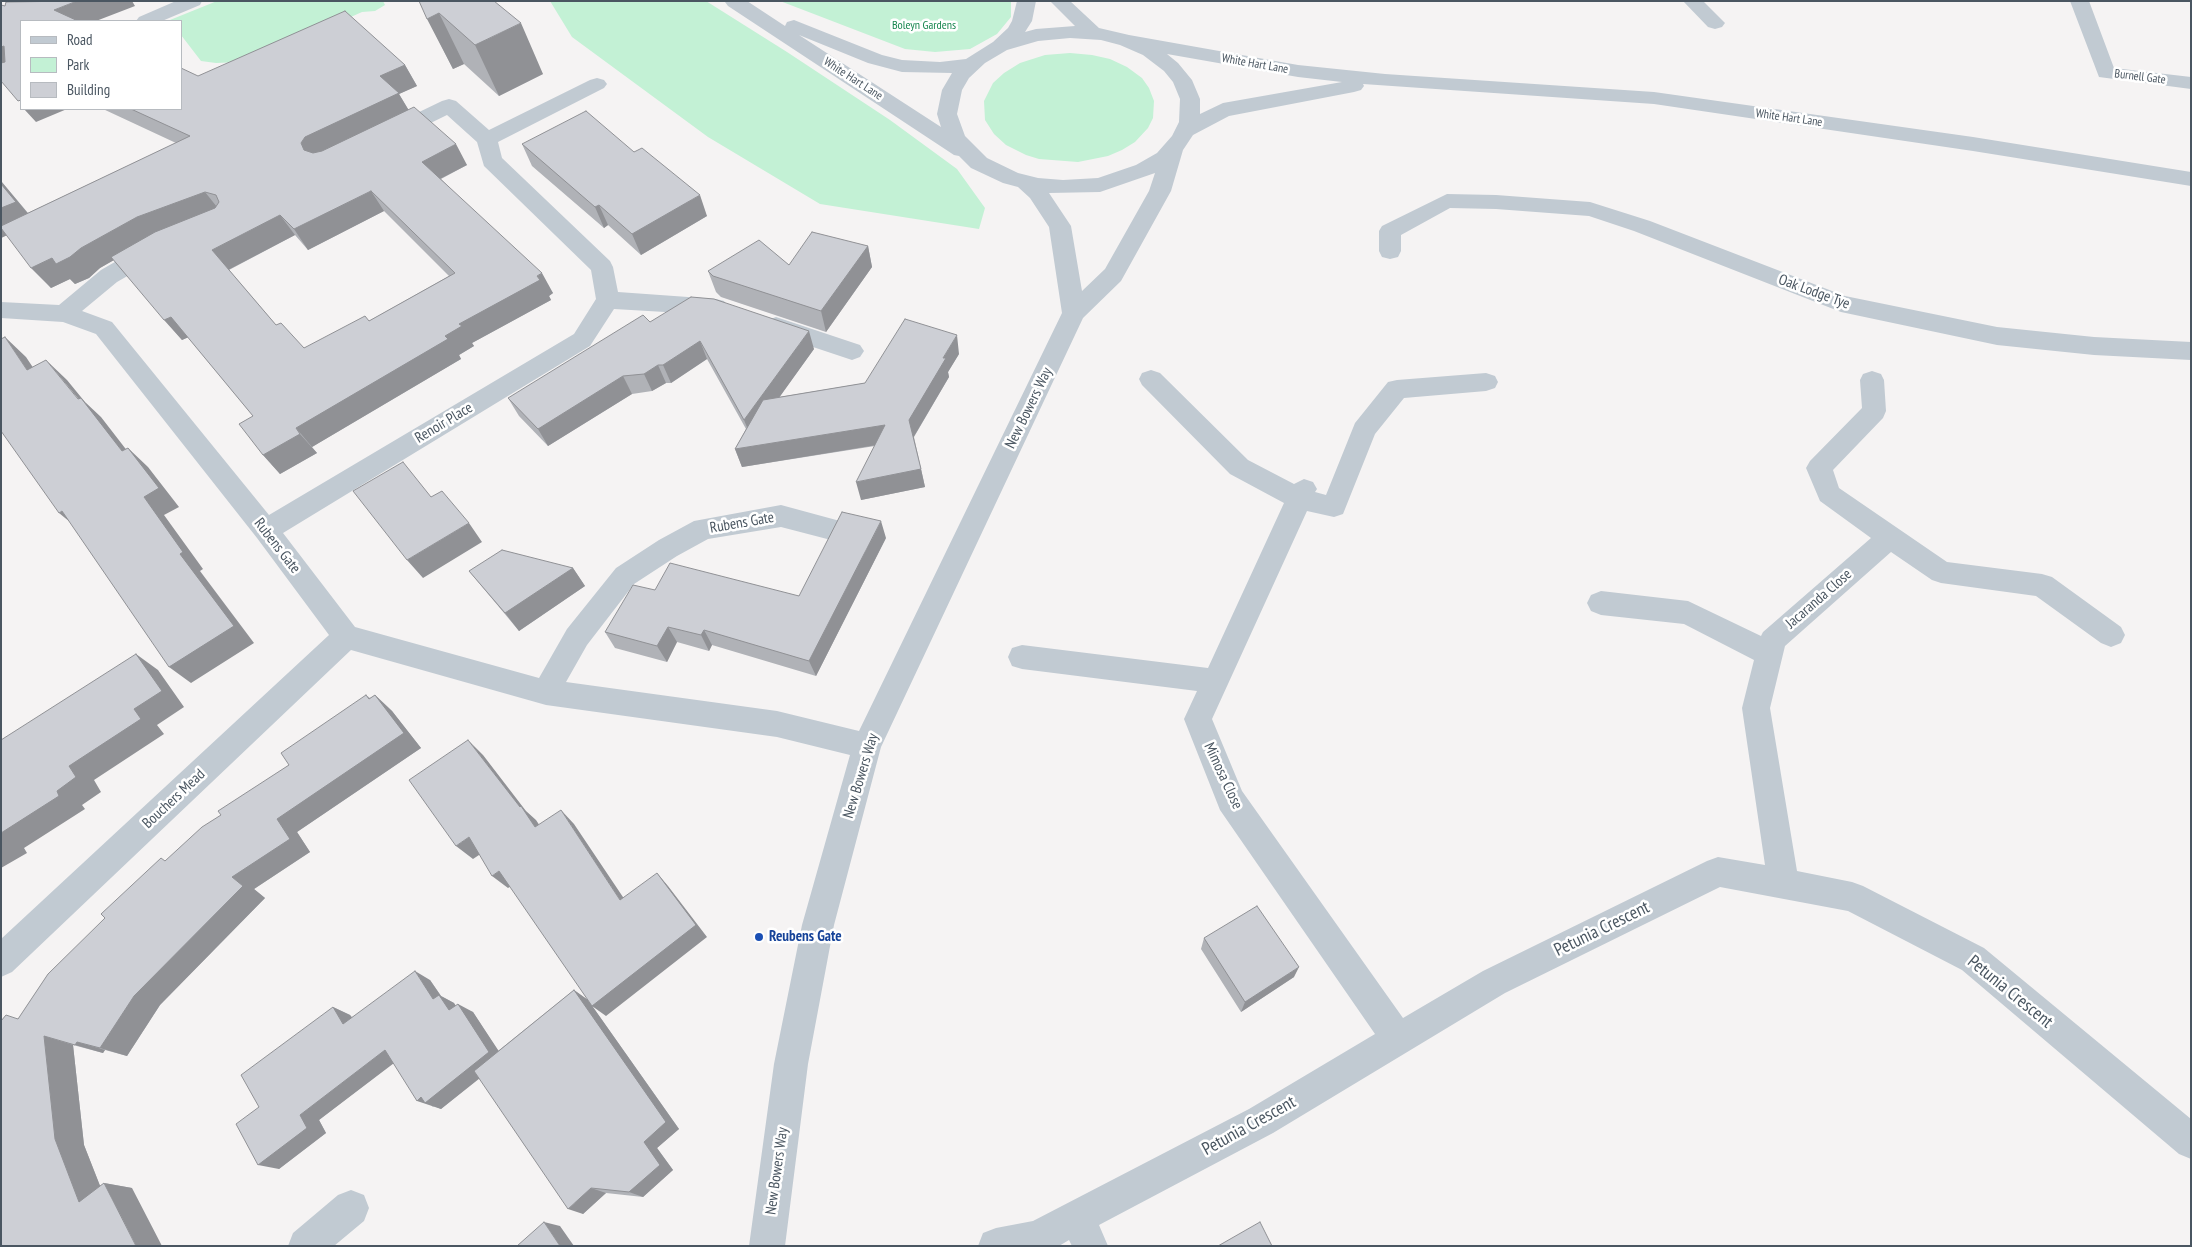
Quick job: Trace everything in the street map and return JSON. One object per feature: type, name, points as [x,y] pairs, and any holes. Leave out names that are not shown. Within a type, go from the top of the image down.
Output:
[{"type":"street","points":[[148,20],[194,1]]},
{"type":"street","name":"White Hart Lane","points":[[735,1],[875,59],[902,66],[940,68],[970,65]]},
{"type":"street","name":"White Hart Lane","points":[[735,1],[995,171],[1026,182],[1063,187],[1114,181],[1144,170],[1164,158],[1174,148]]},
{"type":"street","points":[[971,156],[955,138],[947,114],[952,90],[970,65],[1000,46],[1016,31],[1022,21],[1027,1]]},
{"type":"street","points":[[1059,1],[1093,33]]},
{"type":"street","points":[[1692,1],[1715,23]]},
{"type":"street","name":"Burnell Gate","points":[[2079,1],[2106,73],[2191,83]]},
{"type":"street","name":"White Hart Lane","points":[[1000,46],[1022,38],[1047,33],[1093,33],[1298,72],[1385,80],[1654,98],[1973,144],[2191,179]]},
{"type":"street","points":[[1127,40],[1161,58],[1172,67],[1187,90],[1191,107],[1186,130],[1174,148]]},
{"type":"street","name":"White Hart Lane","points":[[1186,130],[1222,110],[1385,80]]},
{"type":"street","points":[[487,139],[597,84]]},
{"type":"street","points":[[379,140],[449,106],[487,139],[492,161],[602,267],[608,300],[722,307],[852,351]]},
{"type":"street","name":"New Bowers Way","points":[[767,1246],[791,1064],[818,925],[867,746],[1074,313],[1113,275],[1160,191],[1174,148]]},
{"type":"street","points":[[1026,182],[1038,193],[1060,226],[1074,313]]},
{"type":"street","name":"Oak Lodge Tye","points":[[1390,251],[1390,231],[1447,201],[1496,202],[1590,209],[1642,226],[1841,304],[1997,336],[2094,346],[2191,351]]},
{"type":"street","points":[[64,314],[109,276],[172,242]]},
{"type":"street","name":"Renoir Place","points":[[266,530],[582,340],[608,300]]},
{"type":"street","name":"Rubens Gate","points":[[3,312],[64,314],[104,328],[266,530],[346,637]]},
{"type":"street","points":[[1151,379],[1239,467],[1334,507],[1364,430],[1397,389],[1486,382]]},
{"type":"street","points":[[1872,380],[1874,411],[1819,468],[1829,494],[1941,572],[2042,585],[2111,635]]},
{"type":"street","name":"Mimosa Close","points":[[1301,494],[1198,719],[1231,800],[1398,1039]]},
{"type":"street","name":"Rubens Gate","points":[[546,692],[577,637],[625,576],[668,548],[702,529],[781,516],[830,529]]},
{"type":"street","name":"Jacaranda Close","points":[[1782,882],[1756,708],[1773,640],[1890,537]]},
{"type":"street","points":[[1601,604],[1688,613],[1769,654]]},
{"type":"street","points":[[346,637],[546,692],[777,724],[867,746]]},
{"type":"street","name":"Bouchers Mead","points":[[1,961],[346,637]]},
{"type":"street","points":[[1022,657],[1215,681]]},
{"type":"street","name":"Petunia Crescent","points":[[996,1246],[1084,1231],[1260,1121],[1494,982],[1718,872],[1782,882],[1852,897],[1973,959],[2191,1142]]},
{"type":"street","points":[[306,1246],[351,1208]]},
{"type":"green space","points":[[217,1],[383,1],[385,5],[375,11],[362,12],[259,58],[241,62],[216,63],[201,61],[182,36],[182,20],[170,20]]},
{"type":"green space","points":[[550,1],[706,1],[890,120],[957,169],[985,208],[979,229],[820,204],[708,137],[572,37]]},
{"type":"green space","name":"Boleyn Gardens","points":[[780,1],[1011,1],[1011,17],[997,34],[970,49],[935,52],[905,49]]},
{"type":"green space","points":[[1070,53],[1110,59],[1127,67],[1142,78],[1149,88],[1154,101],[1153,118],[1148,128],[1135,142],[1122,150],[1108,156],[1078,162],[1039,159],[1006,145],[994,134],[985,120],[984,101],[993,83],[1020,63],[1045,55]]},
{"type":"building","points":[[77,1],[54,10],[76,20],[20,20],[20,100],[18,101],[1,81],[1,63],[5,62],[4,46],[1,47],[1,5],[5,6],[6,2]]},
{"type":"building","points":[[419,1],[494,1],[521,23],[475,45],[439,13],[427,19]]},
{"type":"building","points":[[345,11],[405,65],[380,76],[399,93],[305,137],[301,143],[304,150],[313,153],[322,151],[414,107],[456,144],[422,162],[542,273],[537,276],[540,280],[459,324],[462,326],[445,336],[448,339],[296,428],[300,434],[263,455],[239,424],[253,416],[171,317],[164,320],[111,257],[155,232],[215,208],[219,202],[216,195],[205,192],[137,217],[56,264],[52,258],[31,268],[1,228],[1,226],[190,136],[133,110],[182,110],[182,68],[198,76]],"holes":[[[371,191],[455,273],[369,321],[365,316],[304,348],[281,323],[276,325],[212,250],[280,215],[294,229]]]},
{"type":"building","points":[[586,111],[634,152],[642,148],[700,195],[632,234],[599,205],[595,207],[522,144]]},
{"type":"building","points":[[1,184],[16,202],[1,208]]},
{"type":"building","points":[[812,232],[868,246],[821,311],[713,276],[708,271],[759,240],[789,265]]},
{"type":"building","points":[[691,297],[714,299],[809,331],[744,420],[700,341],[663,365],[658,365],[644,374],[623,376],[538,429],[508,398],[643,315],[650,322]]},
{"type":"building","points":[[905,319],[957,335],[943,358],[946,358],[909,420],[921,469],[856,482],[885,425],[735,449],[763,400],[865,383]]},
{"type":"building","points":[[5,337],[27,370],[46,360],[78,399],[81,398],[122,451],[128,448],[159,488],[144,497],[183,552],[180,554],[234,626],[169,667],[62,511],[59,513],[1,431],[1,339]]},
{"type":"building","points":[[403,462],[431,497],[442,491],[469,523],[407,560],[353,491]]},
{"type":"building","points":[[842,512],[881,521],[809,661],[704,630],[701,635],[668,627],[657,646],[605,632],[633,585],[655,590],[670,563],[799,596]]},
{"type":"building","points":[[502,550],[573,568],[505,613],[469,571]]},
{"type":"building","points":[[136,654],[162,691],[134,709],[141,719],[69,766],[76,777],[57,791],[59,796],[1,833],[1,740]]},
{"type":"building","points":[[366,695],[369,699],[375,695],[404,733],[277,819],[290,839],[232,877],[243,886],[134,996],[100,1048],[77,1042],[75,1045],[44,1036],[55,1139],[79,1202],[104,1183],[136,1246],[1,1246],[1,1021],[6,1015],[18,1019],[48,974],[105,918],[101,914],[161,858],[165,861],[202,827],[221,815],[218,811],[289,765],[281,753]]},
{"type":"building","points":[[468,740],[521,806],[535,827],[561,810],[620,900],[657,873],[696,925],[592,1006],[499,871],[492,876],[469,837],[456,846],[409,780]]},
{"type":"building","points":[[1257,906],[1299,967],[1245,1002],[1204,938]]},
{"type":"building","points":[[415,971],[433,999],[439,995],[449,1010],[458,1004],[489,1052],[425,1103],[421,1097],[417,1101],[385,1050],[300,1115],[307,1128],[258,1165],[236,1124],[259,1107],[241,1075],[333,1007],[343,1024]]},
{"type":"building","points":[[574,990],[666,1122],[644,1142],[660,1165],[629,1192],[591,1188],[568,1209],[474,1071]]},
{"type":"building","points":[[544,1222],[560,1246],[517,1246]]},
{"type":"building","points":[[1260,1222],[1272,1246],[1218,1246]]},
{"type":"place","name":"Reubens Gate","points":[[759,937]]}]
